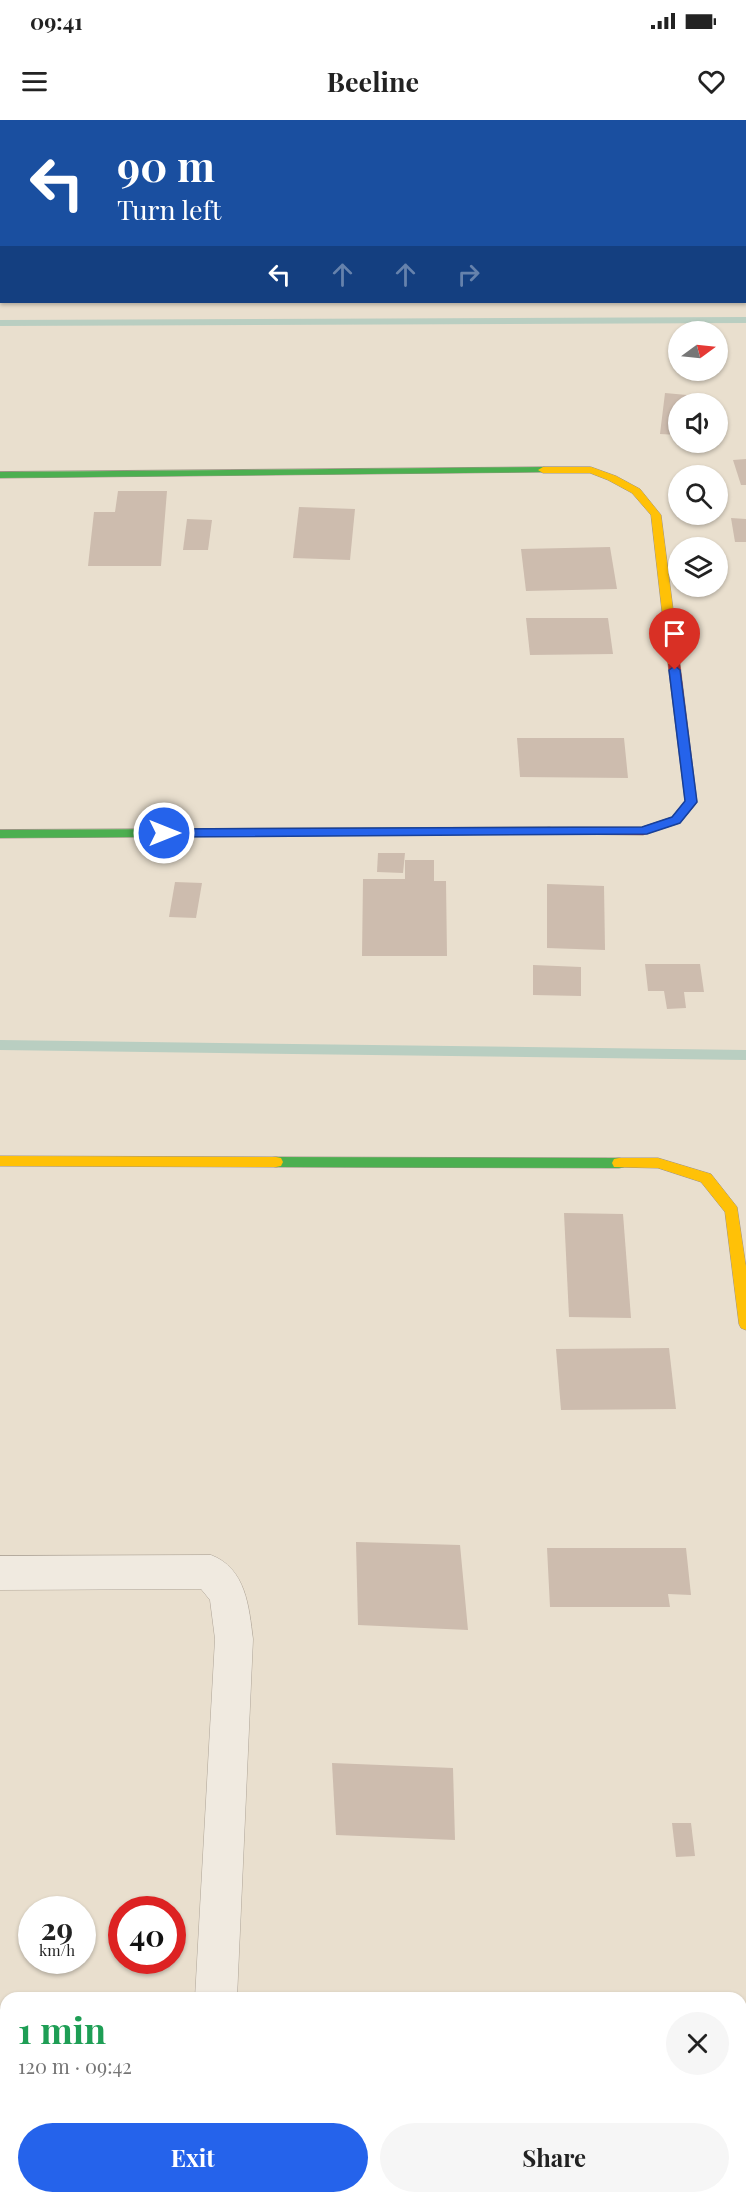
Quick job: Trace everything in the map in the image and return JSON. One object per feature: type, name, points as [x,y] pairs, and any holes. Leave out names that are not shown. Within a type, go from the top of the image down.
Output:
[{"type":"street","points":[[0,476],[591,470],[626,482],[646,498],[656,515],[691,802],[676,820],[643,831],[0,834]]},
{"type":"street","points":[[0,1161],[658,1163],[706,1178],[732,1211],[746,1324]]},
{"type":"street","points":[[0,1574],[211,1572],[228,1595],[234,1639],[216,1992]]},
{"type":"building","points":[[665,393],[668,393],[668,434],[660,434]]},
{"type":"building","points":[[746,459],[746,485],[741,485],[733,460]]},
{"type":"building","points":[[118,491],[167,491],[161,566],[88,566],[94,512],[115,512]]},
{"type":"building","points":[[299,507],[355,509],[350,560],[293,558]]},
{"type":"building","points":[[731,518],[746,519],[746,542],[735,542]]},
{"type":"building","points":[[187,519],[212,520],[208,550],[183,550]]},
{"type":"building","points":[[610,547],[617,589],[526,591],[521,549]]},
{"type":"building","points":[[526,618],[608,618],[613,654],[530,655]]},
{"type":"building","points":[[517,738],[624,738],[628,778],[520,777]]},
{"type":"building","points":[[378,853],[405,853],[403,873],[377,872]]},
{"type":"building","points":[[405,860],[434,860],[434,881],[446,881],[447,956],[362,956],[363,879],[405,879]]},
{"type":"building","points":[[175,882],[202,883],[196,918],[169,917]]},
{"type":"building","points":[[547,884],[604,886],[605,950],[547,948]]},
{"type":"building","points":[[645,964],[700,964],[704,992],[684,992],[686,1008],[667,1009],[664,991],[648,991]]},
{"type":"building","points":[[533,965],[581,967],[581,996],[533,995]]},
{"type":"building","points":[[564,1213],[623,1214],[631,1318],[569,1317]]},
{"type":"building","points":[[669,1348],[676,1409],[561,1410],[556,1349]]},
{"type":"building","points":[[356,1542],[460,1545],[468,1630],[358,1625]]},
{"type":"building","points":[[547,1548],[686,1548],[691,1595],[668,1594],[670,1607],[550,1607]]},
{"type":"building","points":[[332,1763],[453,1768],[455,1840],[336,1835]]},
{"type":"building","points":[[672,1823],[691,1823],[695,1856],[676,1857]]},
{"type":"waterway","points":[[0,323],[746,320]]},
{"type":"waterway","points":[[0,1045],[746,1055]]},
{"type":"traffic: fast","points":[[0,475],[543,470]]},
{"type":"traffic: fast","points":[[0,834],[549,831]]},
{"type":"traffic: fast","points":[[276,1162],[619,1163]]},
{"type":"traffic: slow","points":[[543,470],[591,470],[612,478],[636,491],[656,515],[674,664]]},
{"type":"traffic: slow","points":[[0,1161],[276,1162]]},
{"type":"traffic: slow","points":[[619,1163],[658,1163],[706,1178],[732,1211],[746,1324]]},
{"type":"traffic: jam","points":[[549,831],[643,831],[676,820],[691,802],[674,664]]},
{"type":"route","points":[[164,833],[643,831],[676,820],[691,802],[675,670]]}]
